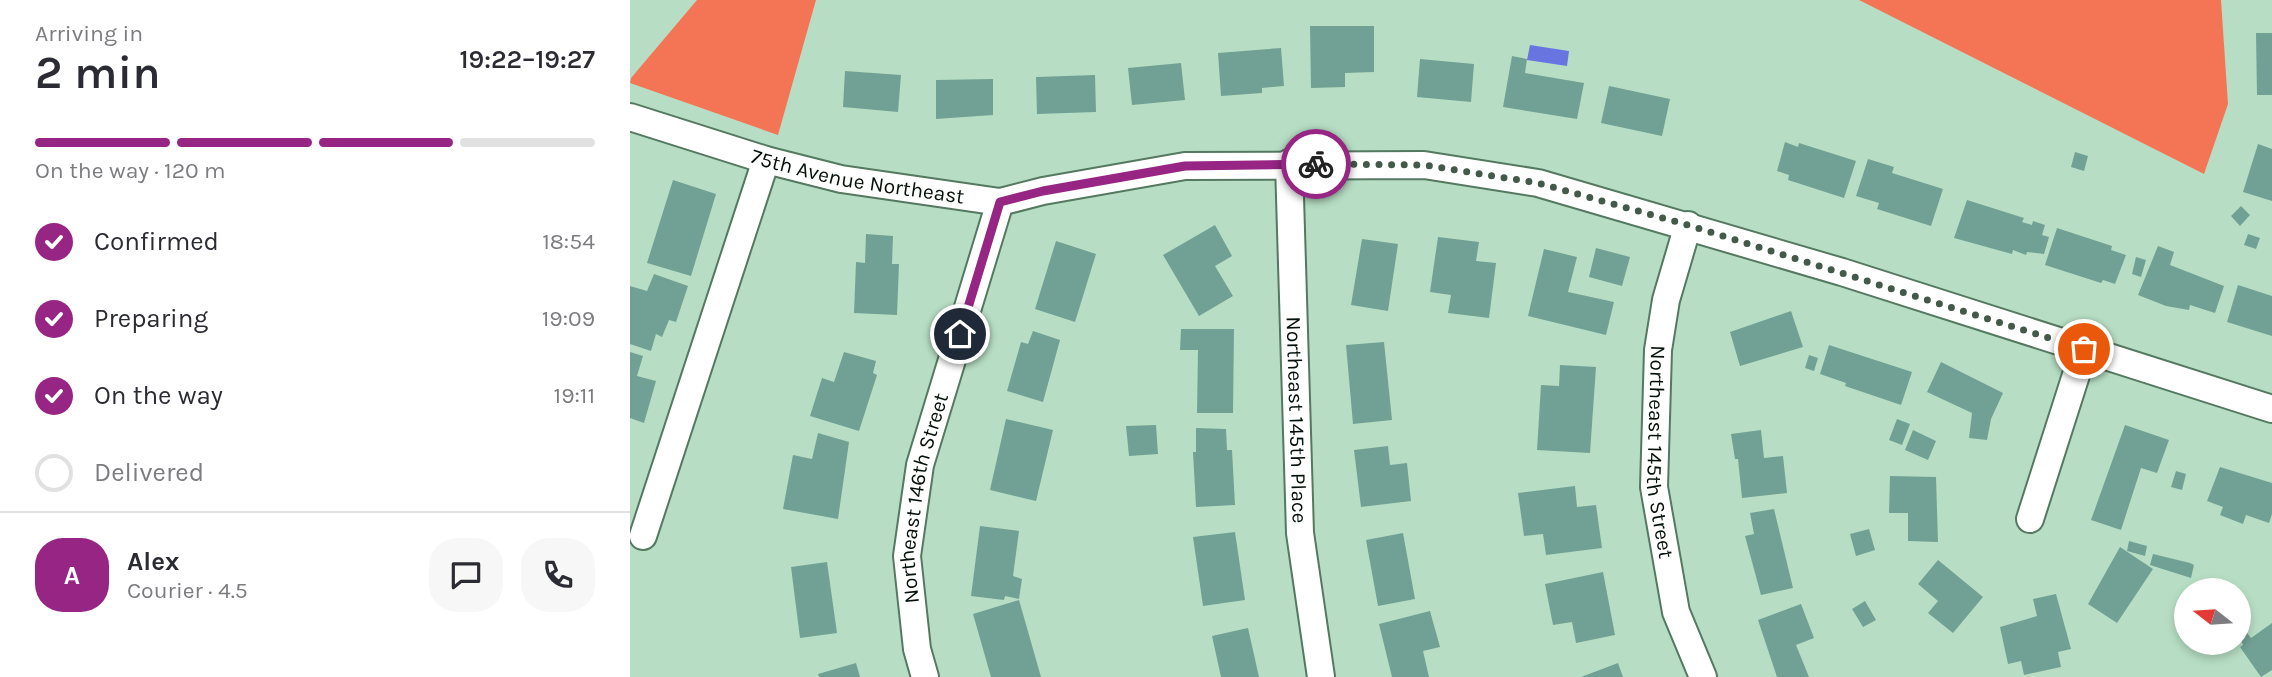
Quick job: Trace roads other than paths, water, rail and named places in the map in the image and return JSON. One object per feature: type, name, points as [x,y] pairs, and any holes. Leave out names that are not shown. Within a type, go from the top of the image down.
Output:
[{"type":"street","name":"75th Avenue Northeast","points":[[630,117],[766,160],[841,178],[1000,202],[1043,191],[1185,166],[1289,163],[1437,167],[1538,183],[1688,225],[2272,409]]},
{"type":"street","points":[[643,536],[766,160]]},
{"type":"street","name":"Northeast 145th Place","points":[[1289,163],[1300,533],[1321,677]]},
{"type":"street","name":"Northeast 146th Street","points":[[925,677],[917,649],[907,556],[920,466],[1000,202]]},
{"type":"street","name":"Northeast 145th Street","points":[[1688,225],[1666,300],[1658,350],[1654,487],[1676,612],[1703,677]]},
{"type":"street","points":[[2030,519],[2084,349]]},
{"type":"water","points":[[1530,45],[1569,51],[1567,66],[1527,60]]}]
